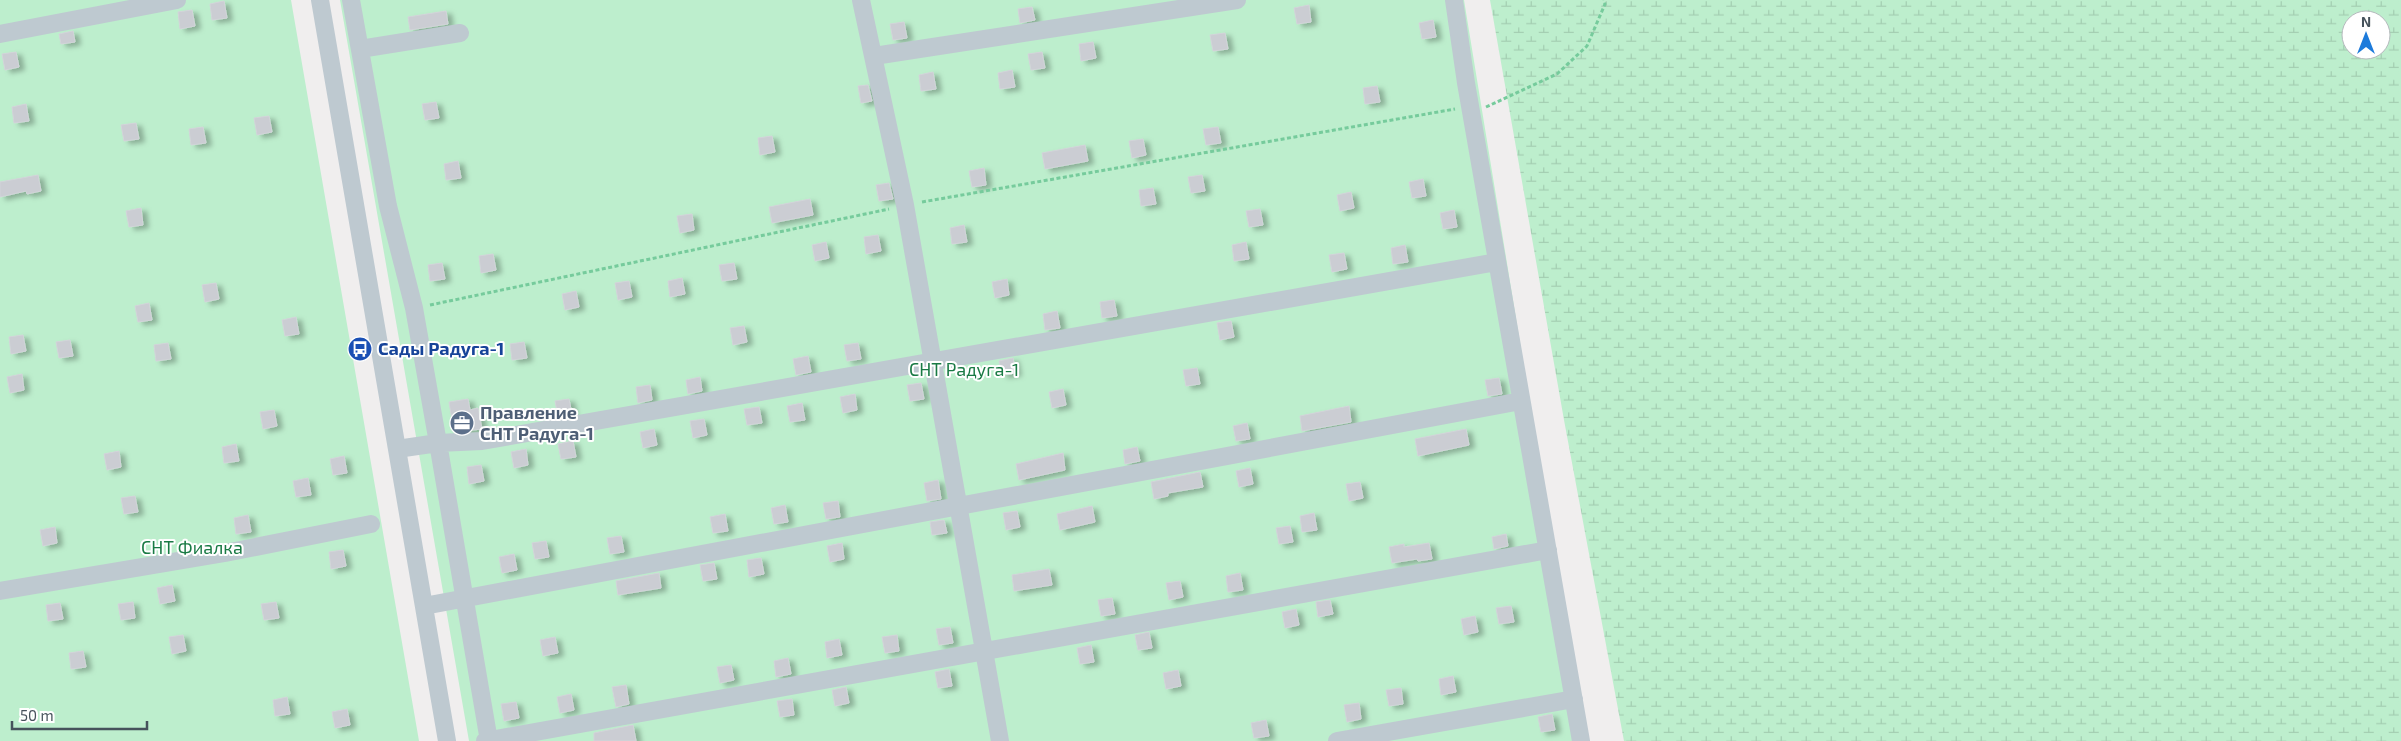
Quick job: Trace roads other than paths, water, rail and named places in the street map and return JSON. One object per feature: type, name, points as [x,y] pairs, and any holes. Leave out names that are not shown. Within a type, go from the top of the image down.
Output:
[{"type":"street","points":[[0,34],[177,0]]},
{"type":"street","points":[[320,0],[447,741]]},
{"type":"street","points":[[351,0],[388,206],[414,308],[487,741],[1548,550]]},
{"type":"street","points":[[862,0],[905,205],[1000,741]]},
{"type":"street","points":[[874,56],[1237,0]]},
{"type":"street","points":[[1454,0],[1497,262],[1581,741]]},
{"type":"street","points":[[360,49],[460,33]]},
{"type":"street","points":[[397,449],[438,443],[492,439],[1497,262]]},
{"type":"street","points":[[424,606],[1522,401]]},
{"type":"street","points":[[0,591],[225,553],[371,524]]},
{"type":"street","points":[[1336,741],[1574,699]]},
{"type":"place","name":"Сады Радуга-1","points":[[360,349]]},
{"type":"place","name":"Правление СНТ Радуга-1","points":[[462,423]]},
{"type":"park label","name":"СНТ Радуга-1","points":[[964,370]]},
{"type":"park label","name":"СНТ Фиалка","points":[[192,548]]}]
